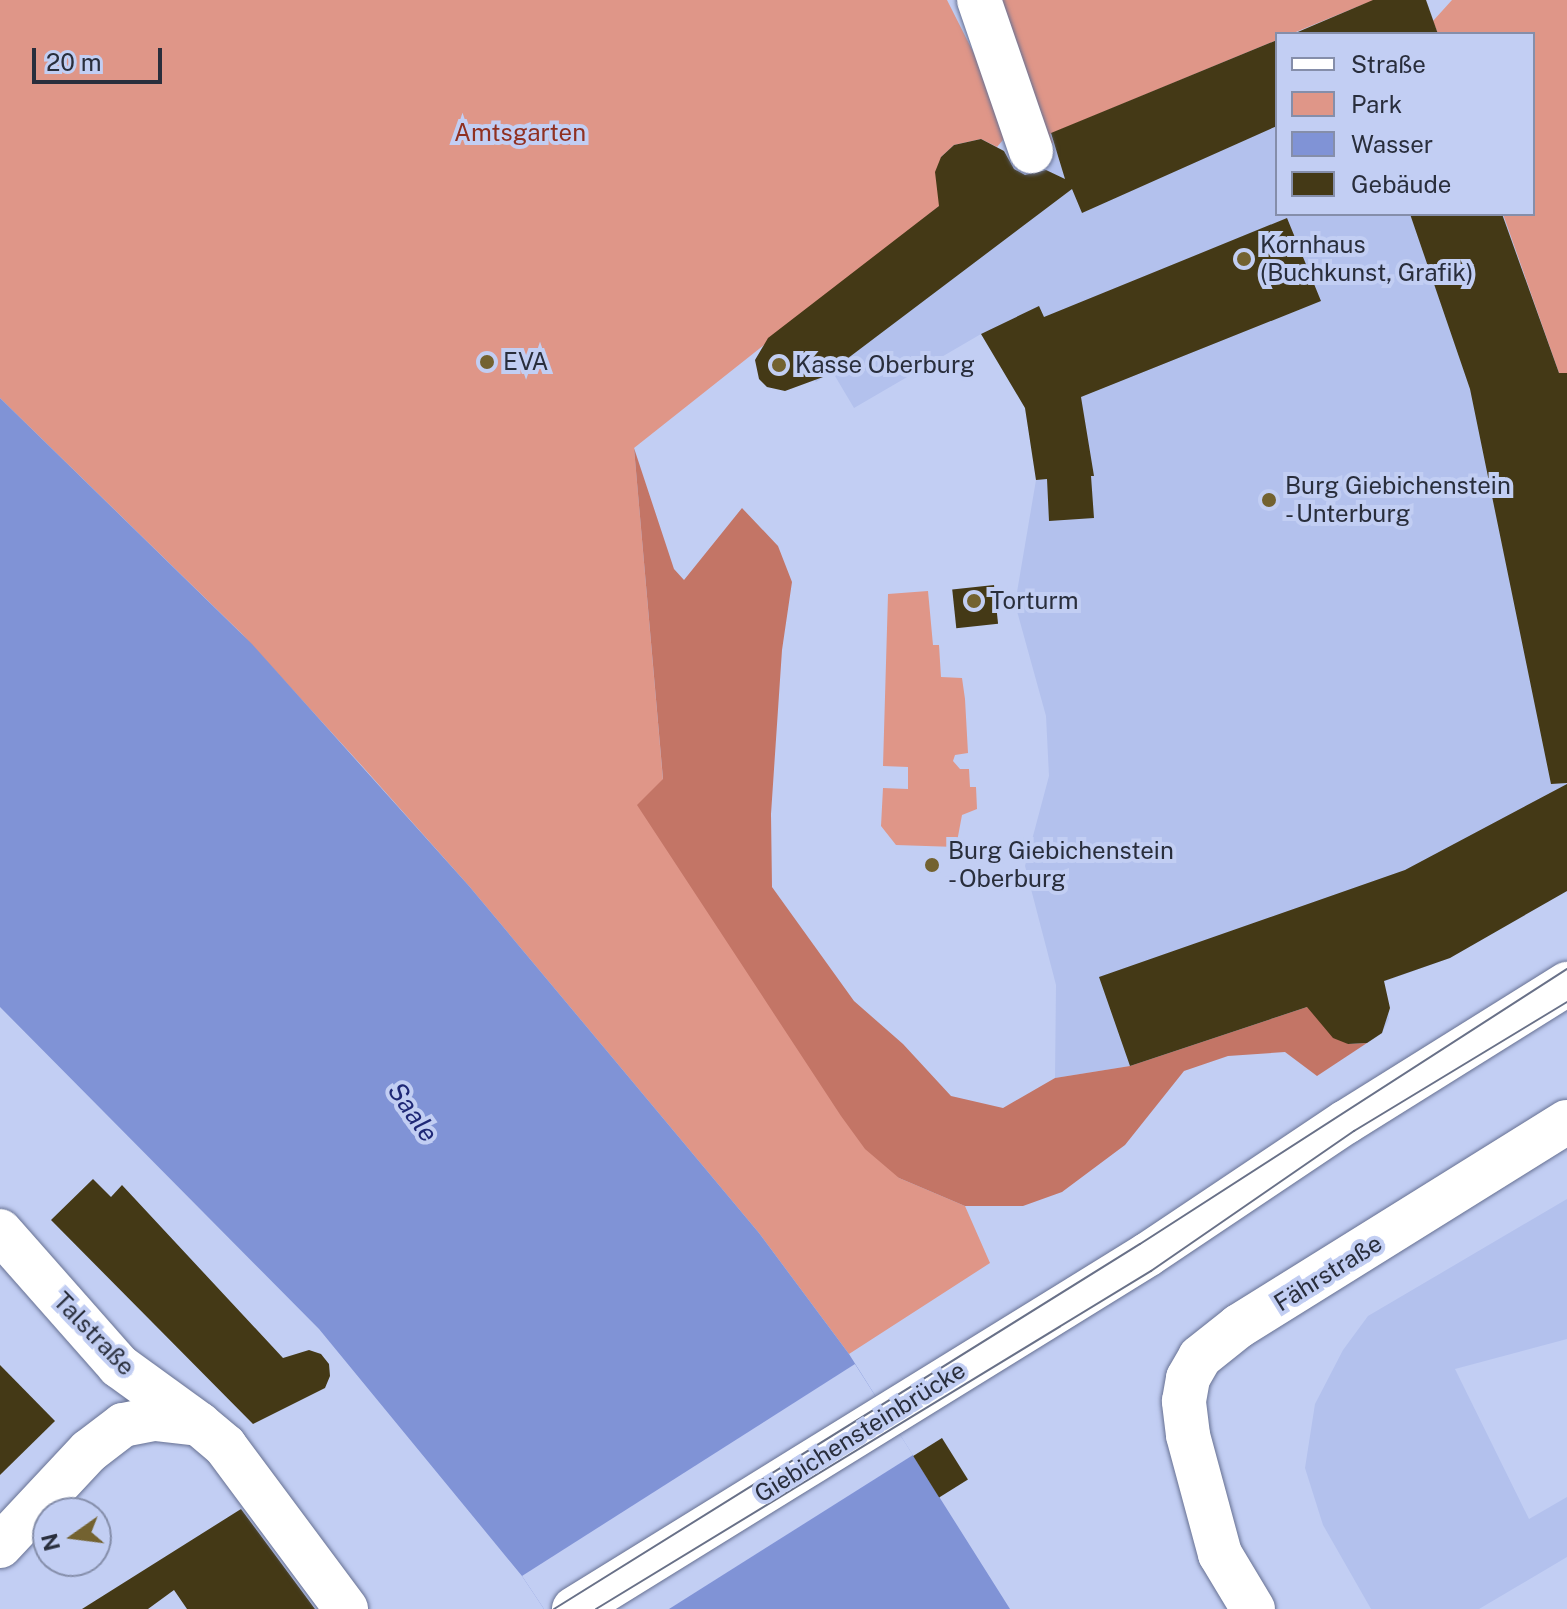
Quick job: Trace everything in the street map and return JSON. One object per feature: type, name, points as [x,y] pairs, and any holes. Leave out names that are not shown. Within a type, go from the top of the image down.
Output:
[{"type":"street","points":[[979,0],[1031,151]]},
{"type":"street","name":"Giebichensteinbrücke","points":[[574,1609],[1147,1255],[1346,1122],[1567,984]]},
{"type":"street","name":"Fährstraße","points":[[1253,1609],[1220,1554],[1198,1482],[1184,1401],[1188,1378],[1200,1357],[1239,1326],[1567,1122]]},
{"type":"street","name":"Talstraße","points":[[0,1231],[119,1366],[225,1446],[346,1609]]},
{"type":"street","points":[[0,1546],[89,1451],[123,1425],[155,1419],[199,1424]]},
{"type":"shaded area","points":[[1275,41],[1275,216],[1504,216],[1559,373],[1567,373],[1567,891],[1450,958],[1380,983],[1387,995],[1389,1019],[1382,1033],[1367,1043],[1348,1044],[1318,1003],[1130,1066],[1055,1078],[1056,985],[1025,866],[1049,776],[1046,716],[1015,604],[1036,480],[1025,408],[981,334],[854,408],[832,371],[816,382],[778,331],[946,200],[941,157],[954,145],[981,139],[997,147],[1004,161],[1052,143],[1050,134]]},
{"type":"shaded area","points":[[634,448],[674,569],[684,580],[742,508],[778,546],[792,582],[782,650],[771,814],[772,887],[854,1001],[903,1044],[951,1096],[1003,1108],[1055,1078],[1130,1066],[1319,1003],[1348,1044],[1367,1043],[1317,1076],[1285,1052],[1228,1056],[1184,1071],[1125,1145],[1062,1192],[1023,1206],[965,1206],[899,1178],[865,1149],[841,1116],[637,805],[663,779]]},
{"type":"shaded area","points":[[1567,1199],[1567,1339],[1455,1369],[1529,1519],[1567,1497],[1567,1557],[1479,1609],[1371,1609],[1323,1525],[1305,1468],[1315,1404],[1343,1350],[1368,1316]]},
{"type":"green space","name":"Amtsgarten","points":[[0,0],[947,0],[1012,129],[997,147],[981,139],[954,145],[941,157],[947,200],[634,448],[663,780],[899,1178],[965,1206],[990,1263],[849,1354],[759,1233],[469,886],[241,633],[0,398]]},
{"type":"green space","points":[[1003,0],[1384,0],[1364,4],[1296,32],[1275,32],[1275,41],[1050,134],[1053,143],[1031,151],[983,11]]},
{"type":"green space","points":[[1452,0],[1567,0],[1567,373],[1559,373],[1504,216],[1535,216],[1535,32],[1437,32],[1433,21]]},
{"type":"green space","points":[[928,591],[933,645],[939,645],[941,677],[962,678],[968,753],[955,755],[953,761],[960,769],[969,769],[970,787],[976,787],[977,809],[962,815],[956,847],[896,845],[881,826],[883,788],[908,789],[908,767],[883,766],[888,594]]},
{"type":"water","name":"Saale","points":[[0,398],[252,644],[469,886],[759,1233],[849,1354],[1010,1609],[544,1609],[522,1576],[319,1329],[0,1007]]},
{"type":"pier","points":[[855,1364],[913,1455],[669,1609],[544,1609],[522,1576]]},
{"type":"building","points":[[1373,0],[1426,0],[1437,32],[1298,32]]},
{"type":"building","points":[[1275,41],[1275,127],[1082,213],[1072,189],[823,377],[785,391],[767,387],[759,379],[755,360],[768,338],[939,206],[935,172],[941,157],[954,145],[981,139],[1004,151],[1014,169],[1025,175],[1046,170],[1065,179],[1051,133]]},
{"type":"building","points":[[1411,216],[1503,216],[1559,373],[1567,373],[1567,783],[1551,784],[1470,389]]},
{"type":"building","points":[[1287,218],[1321,301],[1081,397],[1094,476],[1091,476],[1094,518],[1049,521],[1047,479],[1036,480],[1025,408],[981,334],[1039,306],[1044,317]]},
{"type":"building","name":"Torturm","points":[[994,585],[998,624],[956,628],[952,589]]},
{"type":"building","points":[[1567,784],[1567,891],[1450,958],[1384,981],[1390,1008],[1382,1033],[1367,1043],[1348,1044],[1333,1038],[1307,1007],[1130,1066],[1099,977],[1405,870]]},
{"type":"building","points":[[93,1179],[111,1197],[122,1185],[283,1358],[309,1350],[321,1354],[329,1364],[330,1376],[325,1388],[253,1424],[51,1220]]},
{"type":"building","points":[[0,1365],[55,1421],[0,1475]]},
{"type":"building","points":[[942,1438],[968,1480],[939,1498],[913,1456]]},
{"type":"building","points":[[241,1509],[315,1609],[187,1609],[174,1590],[148,1609],[82,1609]]},
{"type":"tram line","points":[[554,1609],[1140,1244],[1567,969]]},
{"type":"tram line","points":[[596,1609],[1151,1271],[1354,1131],[1567,1002]]},
{"type":"place","name":"Kornhaus (Buchkunst, Grafik)","points":[[1244,259]]},
{"type":"place","name":"EVA","points":[[487,362]]},
{"type":"place","name":"Kasse Oberburg","points":[[779,365]]},
{"type":"place","name":"Burg Giebichenstein - Unterburg","points":[[1269,500]]},
{"type":"place","name":"Torturm","points":[[974,601]]},
{"type":"place","name":"Burg Giebichenstein - Oberburg","points":[[932,865]]}]
